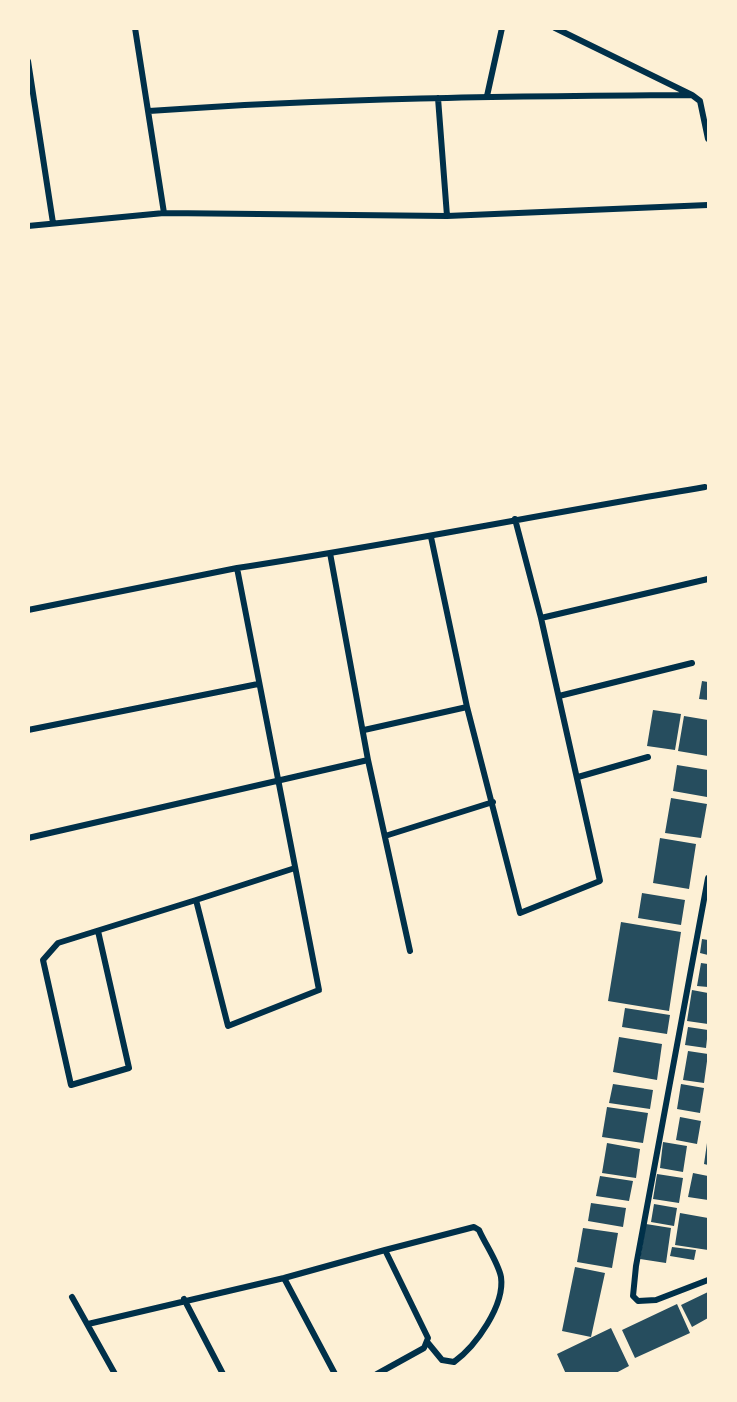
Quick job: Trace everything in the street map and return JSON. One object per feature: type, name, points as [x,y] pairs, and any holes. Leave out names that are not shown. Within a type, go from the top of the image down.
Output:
[{"type":"street","points":[[135,28],[164,213]]},
{"type":"street","points":[[488,96],[502,28]]},
{"type":"street","points":[[555,28],[692,95],[700,101],[708,139]]},
{"type":"street","points":[[28,61],[53,223]]},
{"type":"street","points":[[149,111],[288,101],[488,96],[692,95]]},
{"type":"street","points":[[438,98],[447,216]]},
{"type":"street","points":[[28,225],[164,213],[447,216],[708,205]]},
{"type":"street","points":[[28,610],[237,568],[431,537],[514,519],[705,487]]},
{"type":"street","points":[[431,537],[467,708],[520,913],[600,882],[560,696],[514,519]]},
{"type":"street","points":[[330,553],[368,760],[410,951]]},
{"type":"street","points":[[196,900],[228,1026],[319,990],[237,568]]},
{"type":"street","points":[[541,618],[708,579]]},
{"type":"street","points":[[560,696],[692,663]]},
{"type":"street","points":[[28,730],[258,684]]},
{"type":"street","points":[[364,730],[467,708]]},
{"type":"street","points":[[578,777],[648,757]]},
{"type":"street","points":[[28,838],[368,760]]},
{"type":"street","points":[[385,836],[493,802]]},
{"type":"street","points":[[98,931],[129,1068],[71,1085],[43,960],[58,943],[295,868]]},
{"type":"street","points":[[708,878],[636,1266],[633,1296],[638,1301],[656,1299],[708,1280]]},
{"type":"street","points":[[88,1324],[184,1299],[284,1278],[385,1250],[474,1227],[478,1230],[501,1276],[494,1312],[485,1329],[454,1362],[442,1360],[428,1343],[428,1338],[385,1250]]},
{"type":"street","points":[[284,1278],[335,1374]]},
{"type":"street","points":[[72,1297],[115,1374]]},
{"type":"street","points":[[184,1299],[223,1374]]},
{"type":"street","points":[[377,1374],[428,1343]]},
{"type":"building","points":[[702,681],[708,682],[708,700],[699,699]]},
{"type":"building","points":[[653,710],[681,714],[675,750],[647,746]]},
{"type":"building","points":[[684,716],[708,720],[708,756],[678,751]]},
{"type":"building","points":[[677,765],[708,770],[707,797],[673,791]]},
{"type":"building","points":[[671,798],[707,804],[701,838],[665,833]]},
{"type":"building","points":[[660,838],[696,844],[689,889],[653,883]]},
{"type":"building","points":[[642,893],[685,900],[681,925],[638,918]]},
{"type":"building","points":[[621,922],[681,932],[669,1011],[608,1001]]},
{"type":"building","points":[[702,939],[708,940],[708,955],[700,953]]},
{"type":"building","points":[[701,963],[708,964],[708,987],[697,986]]},
{"type":"building","points":[[692,990],[708,993],[708,1024],[687,1021]]},
{"type":"building","points":[[625,1008],[670,1015],[667,1034],[622,1027]]},
{"type":"building","points":[[688,1027],[708,1030],[706,1048],[685,1045]]},
{"type":"building","points":[[619,1037],[662,1044],[657,1080],[613,1072]]},
{"type":"building","points":[[688,1051],[708,1054],[704,1083],[683,1080]]},
{"type":"building","points":[[613,1084],[653,1090],[650,1109],[609,1103]]},
{"type":"building","points":[[681,1084],[704,1088],[700,1113],[677,1109]]},
{"type":"building","points":[[607,1107],[648,1113],[643,1143],[602,1137]]},
{"type":"building","points":[[680,1117],[701,1121],[697,1144],[676,1140]]},
{"type":"building","points":[[663,1142],[687,1146],[683,1172],[660,1168]]},
{"type":"building","points":[[607,1143],[640,1149],[636,1178],[602,1173]]},
{"type":"building","points":[[708,1144],[708,1165],[704,1164]]},
{"type":"building","points":[[693,1173],[708,1176],[708,1200],[688,1197]]},
{"type":"building","points":[[657,1174],[683,1178],[679,1203],[653,1199]]},
{"type":"building","points":[[600,1176],[633,1181],[629,1201],[596,1196]]},
{"type":"building","points":[[591,1203],[626,1208],[623,1227],[588,1221]]},
{"type":"building","points":[[654,1204],[677,1208],[674,1226],[651,1222]]},
{"type":"building","points":[[680,1213],[708,1218],[708,1250],[675,1245]]},
{"type":"building","points":[[646,1224],[671,1228],[666,1263],[640,1259]]},
{"type":"building","points":[[583,1228],[618,1233],[612,1268],[577,1262]]},
{"type":"building","points":[[672,1247],[696,1250],[694,1260],[670,1256]]},
{"type":"building","points":[[575,1267],[605,1273],[591,1337],[562,1331]]},
{"type":"building","points":[[708,1292],[708,1318],[692,1327],[681,1305]]},
{"type":"building","points":[[677,1304],[690,1333],[635,1358],[622,1330]]},
{"type":"building","points":[[611,1328],[629,1366],[614,1374],[566,1374],[557,1354]]}]
